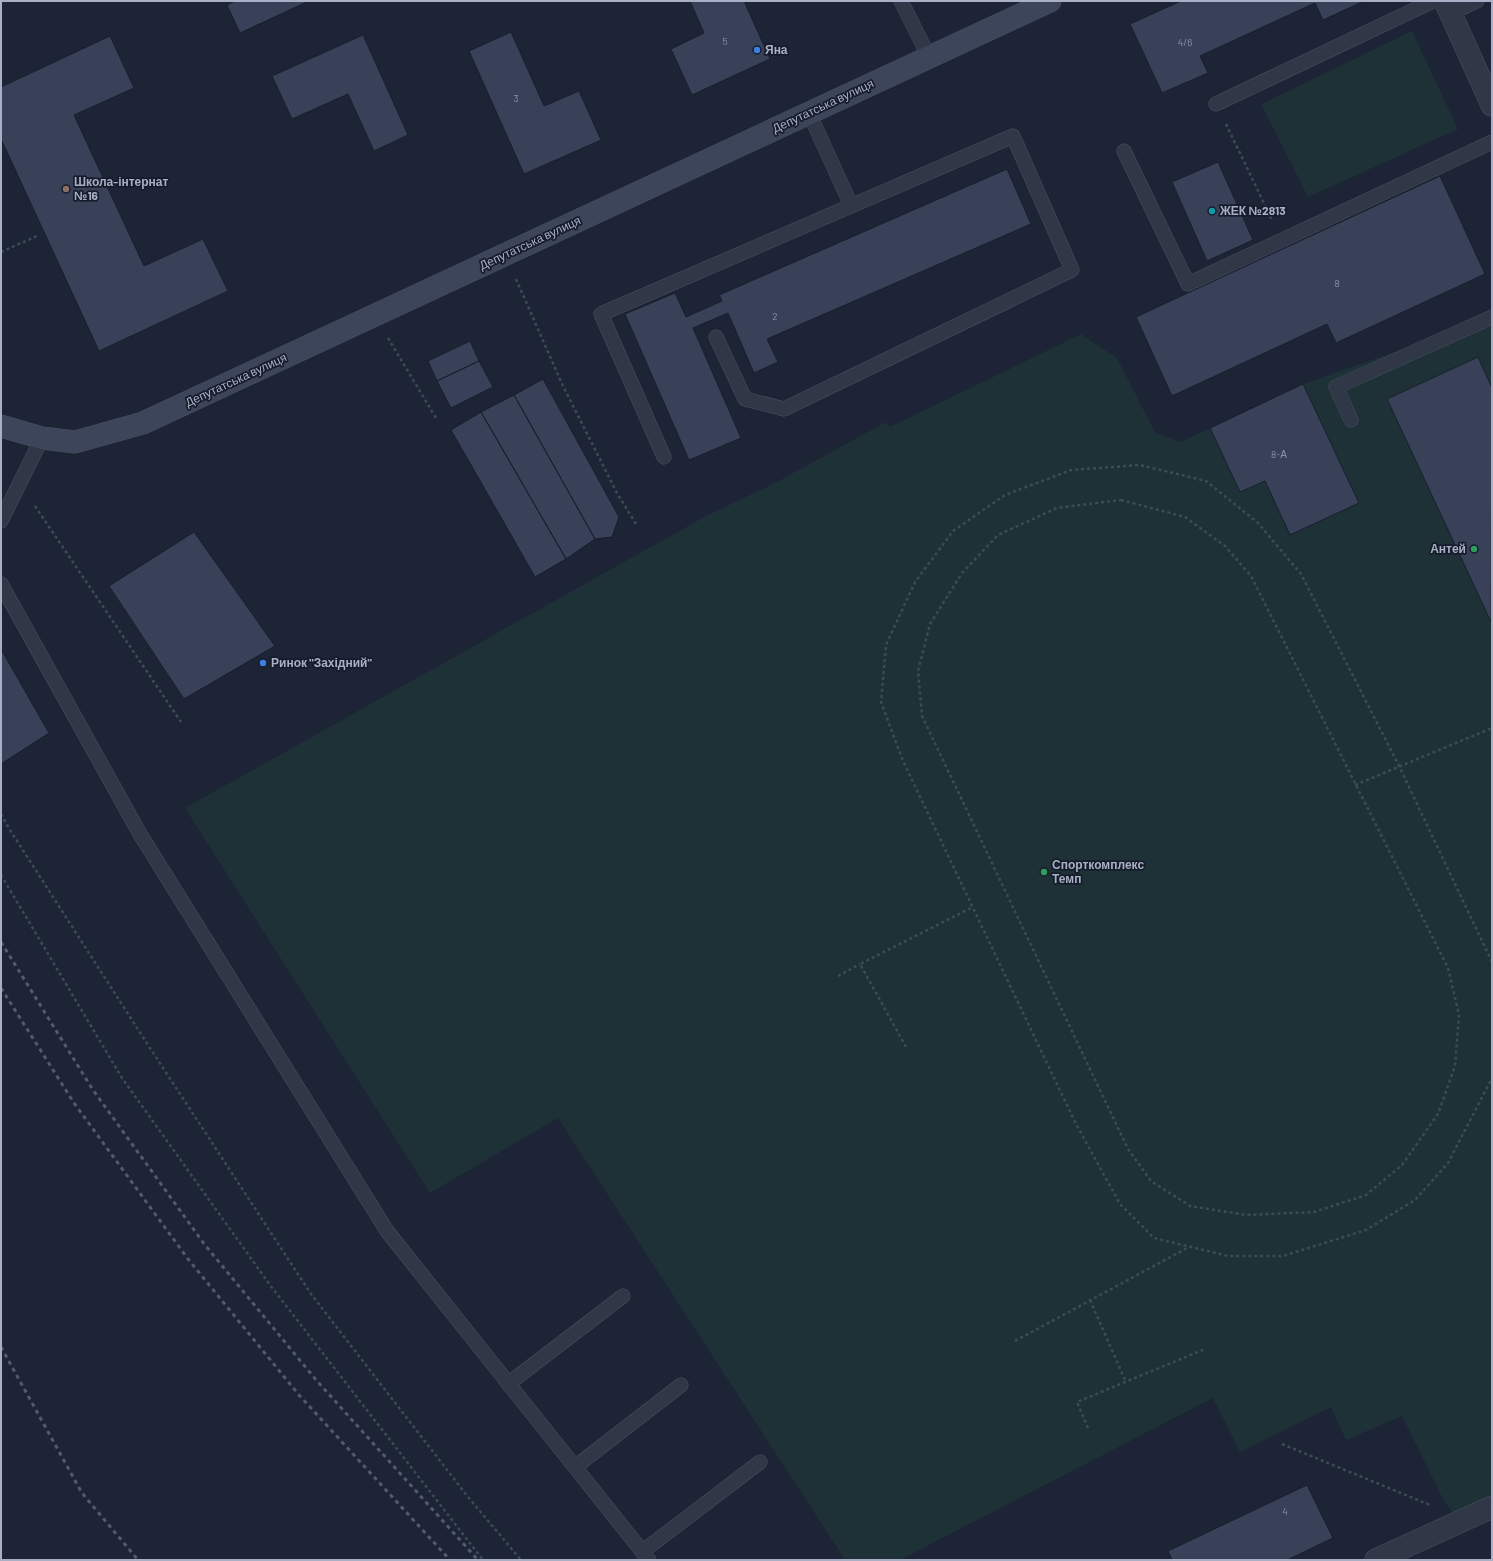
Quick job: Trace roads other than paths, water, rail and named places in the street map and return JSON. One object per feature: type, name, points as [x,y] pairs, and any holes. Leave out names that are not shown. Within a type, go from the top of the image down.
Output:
[{"type":"main road","name":"Депутатська вулиця","points":[[1,426],[42,438],[75,442],[143,423],[1050,1]]},
{"type":"street","points":[[1448,7],[1492,105]]},
{"type":"street","points":[[1376,1560],[1406,1554],[1492,1507]]},
{"type":"lane","points":[[901,1],[929,57]]},
{"type":"lane","points":[[1216,104],[1433,1]]},
{"type":"lane","points":[[1448,7],[1477,1]]},
{"type":"lane","points":[[809,113],[851,205]]},
{"type":"lane","points":[[664,457],[602,314],[1013,136],[1072,270],[784,409],[745,399],[716,337]]},
{"type":"lane","points":[[1124,151],[1188,284],[1492,142]]},
{"type":"lane","points":[[1351,420],[1336,387],[1492,317]]},
{"type":"lane","points":[[1,521],[42,438]]},
{"type":"lane","points":[[1,584],[140,834],[388,1231],[645,1556],[760,1462]]},
{"type":"lane","points":[[508,1384],[623,1296]]},
{"type":"lane","points":[[575,1467],[681,1385]]},
{"type":"railway","points":[[1,942],[93,1090],[205,1245],[317,1381],[478,1560]]},
{"type":"railway","points":[[1,988],[74,1103],[188,1259],[299,1395],[450,1560]]},
{"type":"railway","points":[[1,1347],[82,1493],[138,1560]]},
{"type":"place","name":"Яна","points":[[757,50]]},
{"type":"place","name":"Школа-інтернат №16","points":[[66,189]]},
{"type":"place","name":"ЖЕК №2813","points":[[1212,211]]},
{"type":"place","name":"Антей","points":[[1474,549]]},
{"type":"place","name":"Ринок \"Західний\"","points":[[263,663]]},
{"type":"place","name":"Спорткомплекс Темп","points":[[1044,872]]}]
